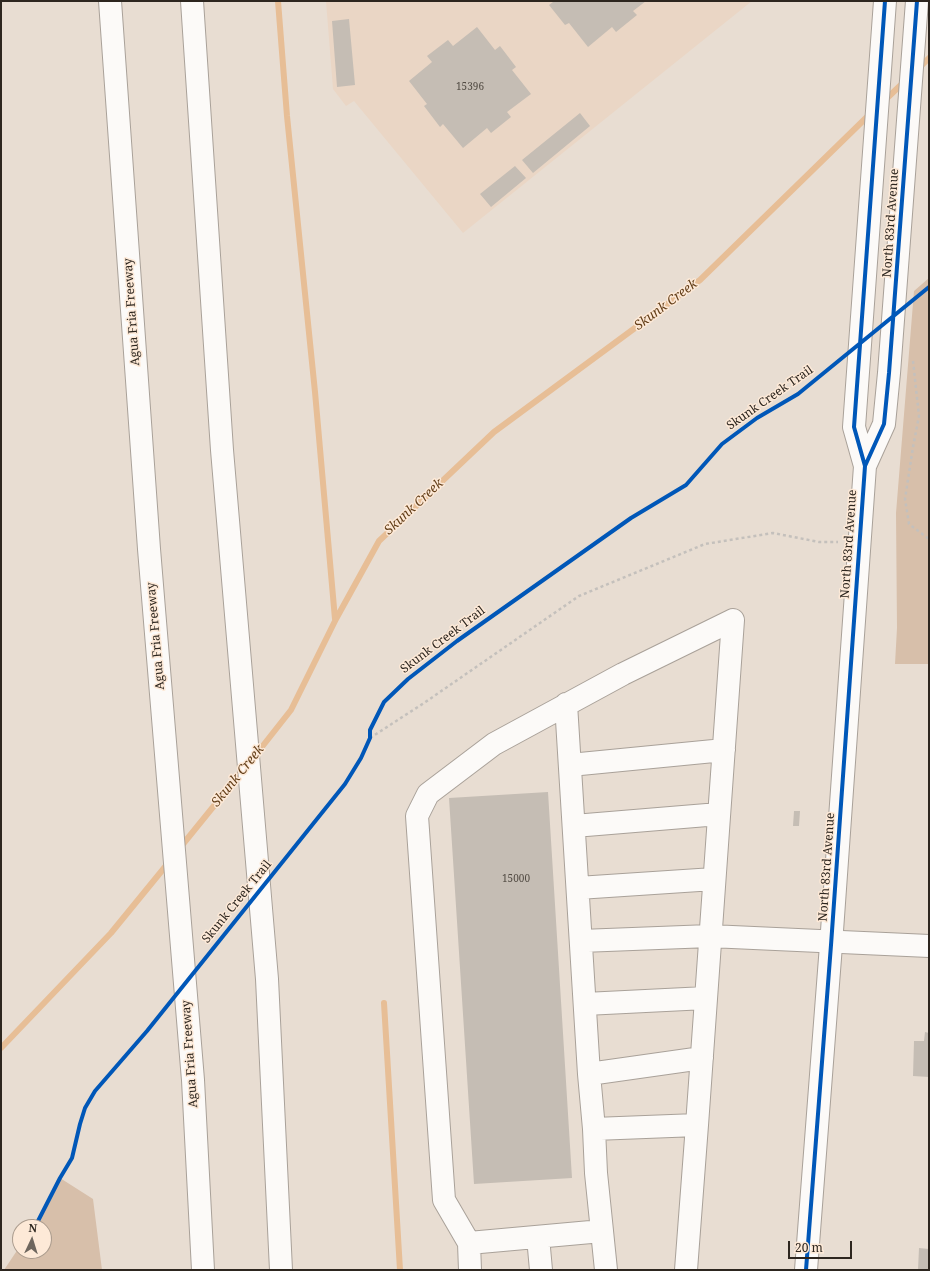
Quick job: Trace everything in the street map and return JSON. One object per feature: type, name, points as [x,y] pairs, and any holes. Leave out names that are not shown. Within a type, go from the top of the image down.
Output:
[{"type":"main road","name":"Agua Fria Freeway","points":[[110,1],[149,549],[193,1080],[203,1270]]},
{"type":"main road","points":[[192,1],[222,450],[267,979],[281,1270]]},
{"type":"main road","name":"North 83rd Avenue","points":[[865,466],[854,427],[885,1]]},
{"type":"main road","name":"North 83rd Avenue","points":[[806,1270],[865,466],[884,424],[890,373],[917,1]]},
{"type":"main road","points":[[470,1270],[468,1243],[444,1200],[417,816],[428,794],[494,744],[623,674],[733,620],[686,1270]]},
{"type":"main road","points":[[566,704],[596,1173],[606,1270]]},
{"type":"main road","points":[[570,765],[724,750]]},
{"type":"main road","points":[[574,826],[719,814]]},
{"type":"main road","points":[[578,888],[714,879]]},
{"type":"main road","points":[[581,941],[710,936],[929,946]]},
{"type":"main road","points":[[585,1004],[706,998]]},
{"type":"main road","points":[[590,1074],[702,1058]]},
{"type":"main road","points":[[594,1129],[697,1125]]},
{"type":"main road","points":[[468,1243],[602,1231]]},
{"type":"main road","points":[[538,1237],[541,1270]]},
{"type":"path","points":[[913,356],[920,416],[913,447],[905,499],[909,524],[929,539]]},
{"type":"path","points":[[370,738],[430,699],[579,596],[705,544],[773,533],[819,542],[859,542]]},
{"type":"path","points":[[367,745],[370,738],[370,730]]},
{"type":"shaded area","points":[[326,1],[752,1],[463,233],[354,101],[346,106],[333,89]]},
{"type":"shaded area","points":[[929,278],[929,664],[895,664],[897,628],[896,513],[914,291]]},
{"type":"shaded area","points":[[60,1178],[93,1199],[102,1270],[4,1270],[12,1258],[52,1259],[52,1219],[39,1219]]},
{"type":"building","points":[[552,1],[646,1],[633,11],[637,15],[616,32],[612,27],[588,47],[569,23],[565,25],[549,5],[553,2]]},
{"type":"building","points":[[349,19],[355,85],[337,87],[332,21]]},
{"type":"building","points":[[477,27],[495,50],[500,46],[516,67],[512,70],[531,94],[507,112],[511,117],[491,133],[487,128],[463,148],[443,124],[440,127],[424,106],[427,104],[409,81],[432,62],[427,56],[448,40],[453,46]]},
{"type":"building","points":[[580,113],[590,126],[533,173],[522,160]]},
{"type":"building","points":[[515,166],[526,178],[491,207],[480,194]]},
{"type":"building","points":[[548,792],[572,1178],[474,1184],[449,798]]},
{"type":"building","points":[[794,811],[800,811],[799,826],[793,826]]},
{"type":"building","points":[[925,1032],[929,1033],[929,1077],[913,1076],[914,1041],[924,1041]]},
{"type":"building","points":[[919,1248],[929,1249],[929,1270],[918,1270]]},
{"type":"waterway","points":[[278,1],[287,116],[315,392],[335,619]]},
{"type":"waterway","name":"Skunk Creek","points":[[919,68],[929,58]]},
{"type":"waterway","name":"Skunk Creek","points":[[884,101],[905,81]]},
{"type":"waterway","name":"Skunk Creek","points":[[254,757],[291,710],[336,619],[379,541],[494,432],[700,280],[870,114]]},
{"type":"waterway","name":"Skunk Creek","points":[[179,849],[243,770]]},
{"type":"waterway","name":"Skunk Creek","points":[[1,1048],[111,933],[169,862]]},
{"type":"waterway","points":[[384,1003],[400,1270]]},
{"type":"cycle path","points":[[865,466],[854,427],[885,1]]},
{"type":"cycle path","points":[[806,1270],[865,466],[884,424],[917,1]]},
{"type":"cycle path","name":"Skunk Creek Trail","points":[[39,1219],[72,1158],[85,1108],[95,1091],[147,1031],[345,784],[361,758],[370,738],[370,730],[384,702],[408,679],[457,641],[631,518],[686,485],[722,444],[757,418],[798,394],[929,287]]}]
